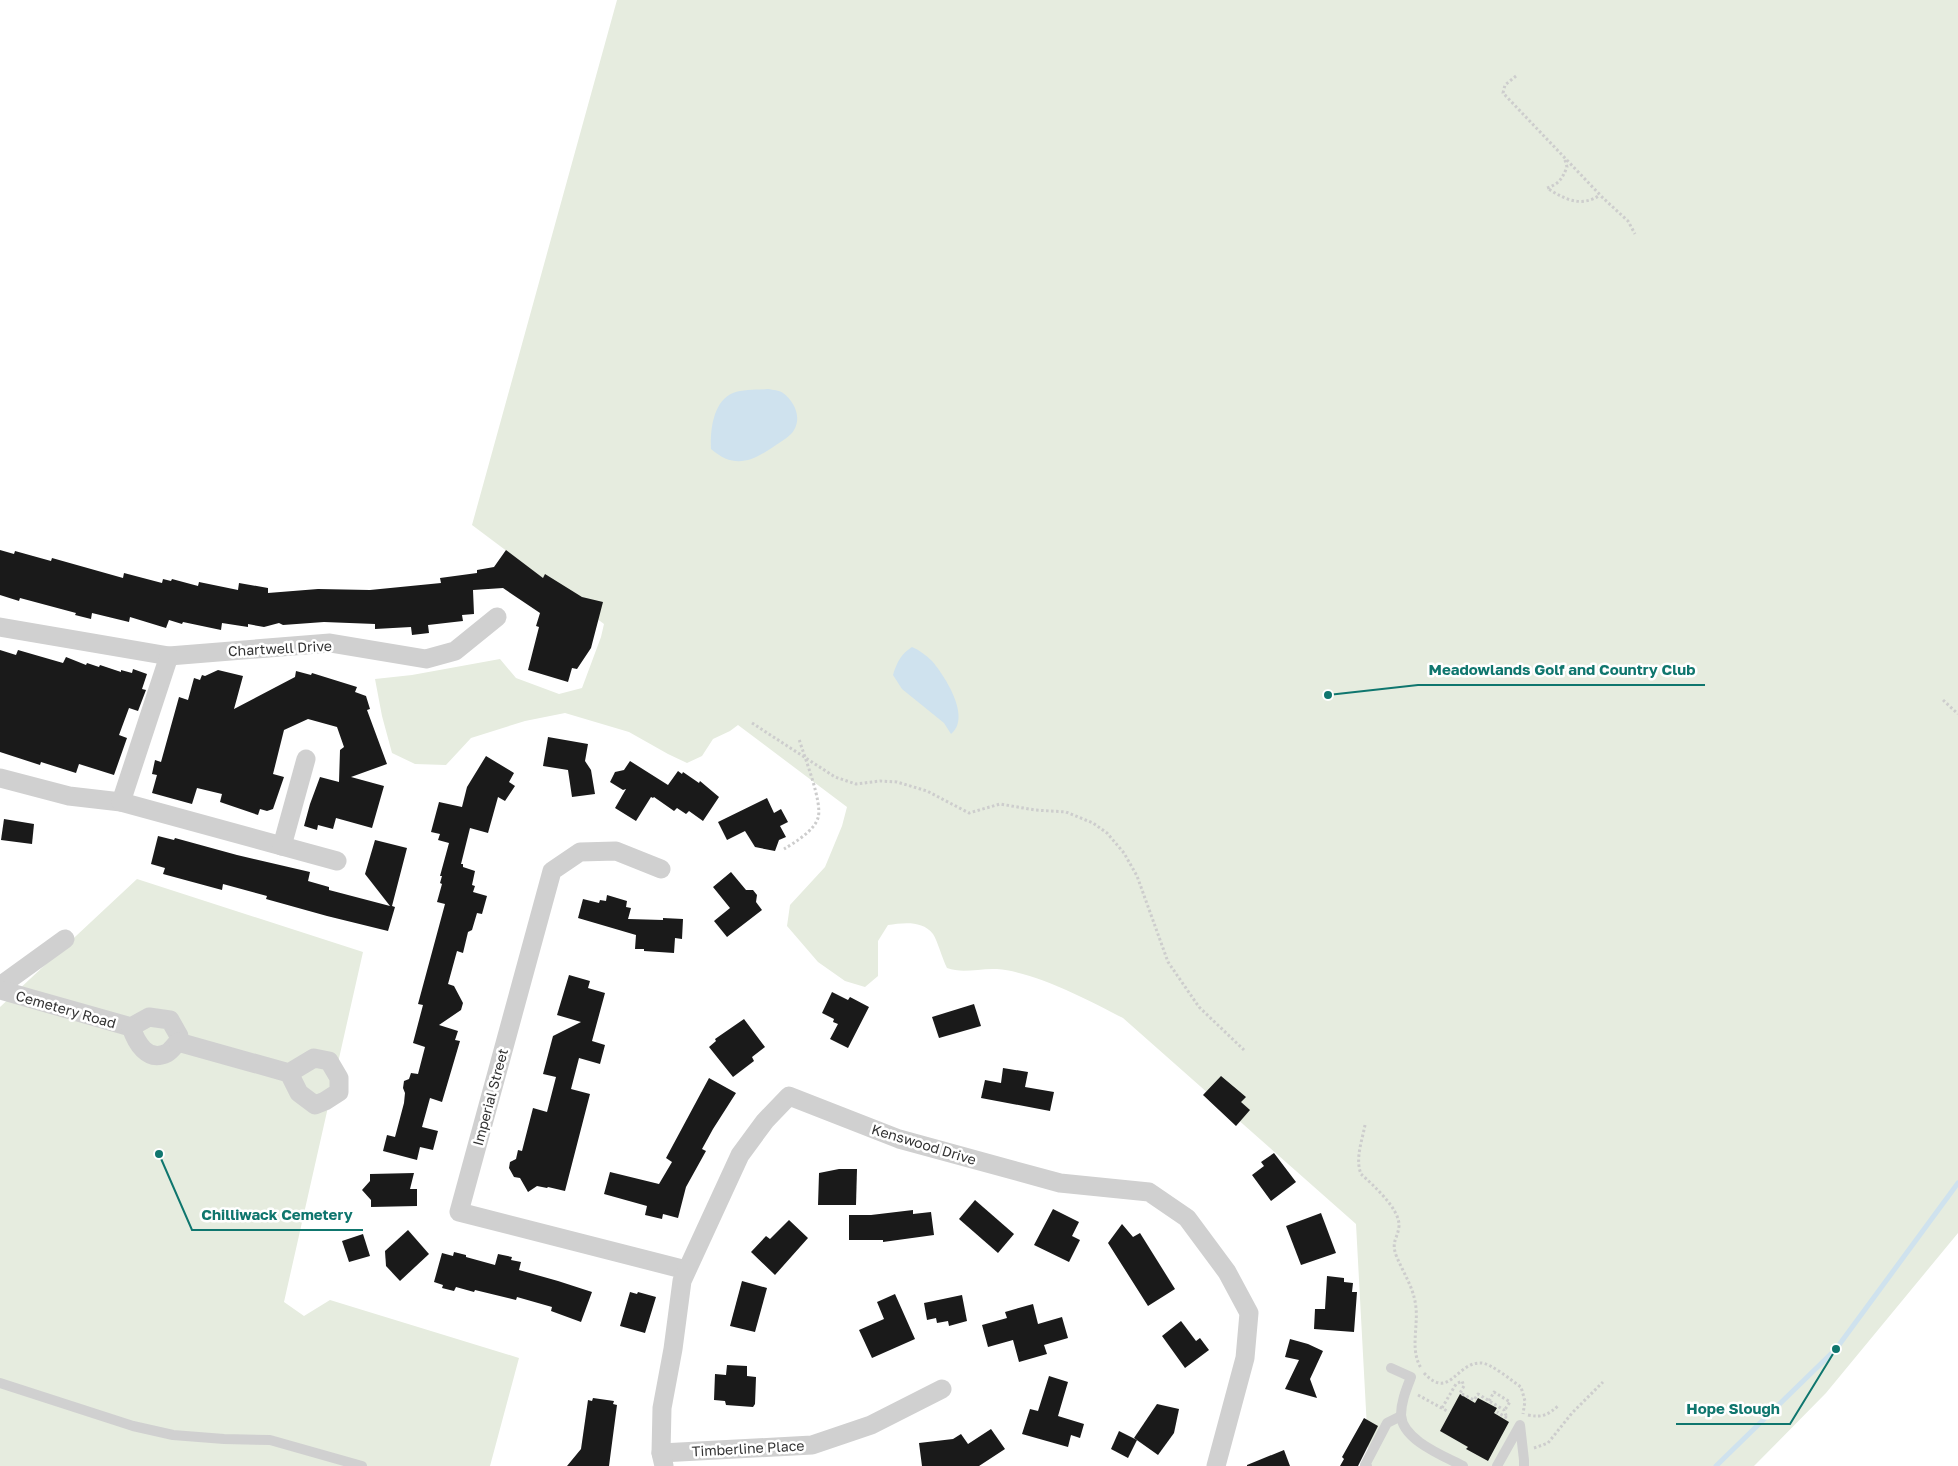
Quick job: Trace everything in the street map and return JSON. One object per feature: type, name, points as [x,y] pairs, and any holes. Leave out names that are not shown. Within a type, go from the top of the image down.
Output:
[{"type":"street","name":"Chartwell Drive","points":[[0,627],[169,656],[330,643],[426,659],[455,651],[497,617]]},
{"type":"street","points":[[121,802],[169,656]]},
{"type":"street","points":[[282,846],[306,759]]},
{"type":"street","points":[[0,778],[69,796],[121,802],[337,862]]},
{"type":"street","name":"Imperial Street","points":[[661,869],[616,851],[580,852],[552,871],[459,1212],[686,1270]]},
{"type":"street","points":[[0,986],[65,939]]},
{"type":"street","name":"Cemetery Road","points":[[0,990],[131,1027],[149,1017],[170,1020],[179,1036],[178,1042]]},
{"type":"street","points":[[131,1027],[135,1041],[141,1049],[155,1056],[167,1053],[178,1042],[289,1073]]},
{"type":"street","name":"Kenswood Drive","points":[[662,1459],[662,1408],[673,1349],[682,1281],[740,1155],[765,1121],[790,1096],[899,1139],[1032,1175],[1060,1182],[1148,1192],[1187,1218],[1227,1272],[1248,1313],[1244,1358],[1216,1466]]},
{"type":"street","name":"Timberline Place","points":[[662,1459],[812,1445],[871,1425],[942,1389]]},
{"type":"lane","points":[[1392,1368],[1411,1377],[1403,1400],[1401,1416],[1403,1426],[1411,1435],[1426,1446],[1463,1466]]},
{"type":"lane","points":[[0,1383],[133,1426],[172,1435],[224,1440],[270,1440],[362,1466]]},
{"type":"lane","points":[[1367,1466],[1365,1465],[1387,1423],[1401,1416]]},
{"type":"lane","points":[[1520,1425],[1524,1466]]},
{"type":"lane","points":[[1497,1466],[1520,1425]]},
{"type":"path","points":[[1516,76],[1505,85],[1503,93],[1600,195],[1628,221],[1635,234]]},
{"type":"path","points":[[1563,157],[1567,167],[1563,177],[1558,184],[1547,188],[1575,201],[1585,202],[1600,195]]},
{"type":"path","points":[[1943,700],[1958,714]]},
{"type":"path","points":[[752,724],[835,777],[856,784],[880,781],[897,782],[927,791],[968,813],[1000,804],[1035,810],[1066,812],[1093,823],[1107,833],[1124,853],[1137,876],[1168,962],[1198,1007],[1244,1050]]},
{"type":"path","points":[[784,850],[804,837],[818,819],[818,799],[799,739]]},
{"type":"path","points":[[1365,1125],[1358,1168],[1394,1211],[1399,1224],[1394,1240],[1394,1248],[1408,1277],[1416,1307],[1415,1358],[1429,1378],[1441,1384],[1448,1382],[1471,1366],[1480,1363],[1487,1364],[1521,1387],[1525,1401],[1520,1425]]},
{"type":"path","points":[[1442,1408],[1459,1382],[1462,1381],[1464,1386],[1460,1393],[1474,1400],[1478,1394],[1504,1411],[1507,1418],[1497,1412]]},
{"type":"path","points":[[1523,1450],[1537,1448],[1548,1443],[1572,1413],[1603,1382]]},
{"type":"path","points":[[1407,1389],[1448,1411]]},
{"type":"path","points":[[1489,1401],[1494,1392],[1510,1402],[1504,1411]]},
{"type":"path","points":[[1523,1413],[1542,1417],[1549,1414],[1559,1405]]},
{"type":"shaded area","points":[[617,0],[1958,0],[1958,1233],[1826,1393],[1754,1466],[1369,1466],[1356,1224],[1123,1018],[1094,1003],[1045,981],[1012,971],[990,969],[959,971],[947,968],[933,934],[918,924],[888,925],[878,941],[878,976],[865,987],[845,981],[818,962],[787,926],[790,905],[825,867],[842,826],[847,807],[738,725],[713,739],[702,756],[687,763],[629,732],[565,713],[525,721],[471,738],[446,765],[415,764],[392,753],[375,679],[412,675],[500,659],[516,678],[559,694],[582,688],[601,637],[604,624],[472,525]]},
{"type":"shaded area","points":[[137,879],[363,952],[284,1302],[304,1316],[330,1300],[519,1358],[490,1466],[0,1466],[0,1007]]},
{"type":"water","points":[[768,389],[781,392],[787,396],[796,410],[796,425],[791,434],[760,455],[744,461],[728,459],[711,449],[714,417],[717,409],[726,397],[741,391]]},
{"type":"water","points":[[912,647],[932,661],[943,676],[954,697],[959,718],[957,727],[951,734],[944,723],[902,689],[893,675],[900,659]]},
{"type":"building","points":[[0,550],[14,554],[15,551],[51,561],[52,558],[123,578],[124,573],[162,583],[163,579],[171,581],[172,579],[198,586],[199,582],[238,590],[239,583],[268,588],[268,593],[318,589],[370,590],[441,583],[440,578],[477,573],[477,570],[494,567],[506,550],[543,578],[545,574],[582,597],[603,602],[591,648],[577,669],[572,668],[568,682],[528,670],[539,627],[536,626],[540,613],[503,588],[473,590],[474,614],[462,615],[463,621],[428,625],[429,633],[412,635],[411,627],[375,629],[375,624],[324,622],[283,625],[279,623],[264,627],[248,624],[248,627],[222,623],[221,630],[169,620],[166,628],[130,617],[129,622],[92,613],[91,619],[20,598],[19,601],[0,595]]},
{"type":"building","points":[[0,650],[16,655],[18,650],[63,663],[66,657],[86,665],[87,663],[99,667],[100,665],[121,672],[121,670],[132,673],[133,669],[147,674],[142,689],[146,690],[138,711],[129,708],[119,735],[127,738],[114,775],[79,764],[76,773],[41,762],[40,765],[0,752]]},
{"type":"building","points":[[218,670],[243,676],[234,709],[295,677],[296,671],[311,675],[312,673],[357,687],[355,692],[366,696],[370,709],[367,710],[387,764],[351,777],[384,786],[372,828],[336,818],[333,829],[318,825],[317,830],[304,826],[320,777],[339,782],[340,750],[344,747],[337,727],[308,719],[284,730],[273,774],[284,777],[273,809],[267,811],[260,809],[258,815],[220,802],[222,794],[197,788],[192,804],[152,793],[157,775],[152,774],[155,760],[161,762],[179,697],[188,700],[194,678],[200,680],[202,675],[205,676]]},
{"type":"building","points":[[548,737],[588,744],[585,761],[591,770],[595,794],[572,797],[568,770],[543,766]]},
{"type":"building","points":[[486,756],[514,773],[509,782],[515,786],[505,801],[498,797],[488,833],[470,828],[461,864],[463,864],[463,867],[475,871],[472,885],[475,886],[473,892],[487,896],[482,914],[477,913],[472,930],[468,932],[463,953],[457,951],[448,984],[454,986],[463,1003],[461,1010],[439,1025],[458,1031],[455,1040],[460,1041],[442,1102],[430,1098],[422,1127],[438,1131],[433,1150],[420,1147],[417,1160],[383,1151],[387,1135],[395,1137],[404,1103],[404,1081],[409,1079],[411,1073],[418,1074],[425,1047],[413,1043],[423,1005],[418,1004],[445,904],[437,902],[442,884],[440,883],[442,876],[440,876],[449,843],[438,840],[440,834],[431,832],[439,802],[462,807],[467,787]]},
{"type":"building","points":[[630,761],[668,785],[678,771],[682,774],[683,772],[699,783],[700,781],[719,797],[703,821],[689,811],[686,814],[677,808],[674,811],[654,797],[651,797],[636,821],[615,808],[626,789],[623,790],[610,782],[615,772],[624,770]]},
{"type":"building","points":[[767,798],[774,813],[781,809],[788,822],[780,826],[786,837],[779,840],[775,851],[755,847],[745,831],[727,840],[718,822]]},
{"type":"building","points":[[4,819],[34,824],[32,844],[1,840]]},
{"type":"building","points":[[158,836],[174,840],[175,838],[310,872],[308,881],[329,887],[329,890],[390,906],[365,874],[375,840],[407,848],[392,906],[395,907],[388,931],[266,899],[267,896],[223,884],[222,890],[163,874],[165,868],[151,864]]},
{"type":"building","points":[[731,872],[746,890],[753,890],[757,895],[756,902],[762,910],[727,937],[714,921],[730,908],[713,887]]},
{"type":"building","points":[[607,895],[627,901],[626,907],[631,908],[628,919],[683,919],[682,939],[675,938],[674,953],[635,949],[636,935],[578,918],[583,899],[599,903],[600,900],[606,901]]},
{"type":"building","points":[[569,975],[590,981],[588,988],[605,993],[592,1041],[605,1045],[600,1064],[579,1058],[571,1089],[590,1094],[565,1191],[537,1186],[528,1192],[520,1178],[514,1177],[509,1168],[510,1162],[516,1159],[518,1150],[522,1151],[533,1108],[547,1112],[556,1077],[543,1074],[553,1036],[581,1022],[557,1015]]},
{"type":"building","points":[[832,992],[848,1000],[850,997],[869,1007],[848,1048],[830,1039],[838,1024],[833,1022],[834,1019],[822,1013]]},
{"type":"building","points":[[974,1004],[981,1026],[939,1038],[932,1017]]},
{"type":"building","points":[[744,1019],[765,1047],[752,1057],[754,1061],[733,1077],[709,1047],[716,1041],[715,1039]]},
{"type":"building","points":[[1003,1068],[1028,1072],[1025,1087],[1054,1092],[1050,1111],[981,1098],[985,1080],[1001,1083]]},
{"type":"building","points":[[1221,1076],[1246,1097],[1241,1102],[1250,1110],[1236,1126],[1203,1095]]},
{"type":"building","points":[[709,1078],[736,1093],[702,1149],[706,1151],[686,1187],[678,1218],[663,1214],[662,1219],[645,1215],[647,1206],[604,1194],[610,1172],[659,1184],[672,1162],[666,1158]]},
{"type":"building","points":[[1274,1153],[1296,1182],[1271,1201],[1252,1175],[1264,1166],[1261,1162]]},
{"type":"building","points":[[839,1169],[857,1169],[856,1205],[818,1205],[819,1173]]},
{"type":"building","points":[[414,1173],[410,1189],[417,1189],[417,1206],[371,1207],[371,1200],[362,1190],[370,1181],[370,1174]]},
{"type":"building","points":[[975,1200],[1014,1234],[998,1253],[959,1219]]},
{"type":"building","points":[[1053,1209],[1079,1222],[1072,1236],[1080,1240],[1069,1262],[1034,1245]]},
{"type":"building","points":[[913,1210],[913,1214],[931,1212],[934,1235],[883,1242],[883,1240],[849,1240],[849,1215],[871,1215]]},
{"type":"building","points":[[1321,1213],[1336,1253],[1301,1265],[1286,1226]]},
{"type":"building","points":[[789,1220],[808,1238],[775,1275],[751,1252],[766,1236],[770,1239]]},
{"type":"building","points":[[1122,1224],[1133,1237],[1140,1233],[1175,1289],[1148,1306],[1108,1243]]},
{"type":"building","points":[[408,1230],[429,1254],[400,1281],[386,1266],[385,1251]]},
{"type":"building","points":[[363,1234],[370,1256],[349,1262],[342,1241]]},
{"type":"building","points":[[454,1252],[495,1265],[498,1254],[512,1257],[511,1260],[521,1262],[519,1270],[592,1292],[581,1322],[551,1311],[552,1307],[517,1297],[516,1300],[475,1290],[474,1292],[456,1287],[454,1291],[442,1288],[443,1285],[434,1282],[442,1253],[453,1256]]},
{"type":"building","points":[[1327,1276],[1344,1278],[1344,1282],[1353,1283],[1352,1292],[1357,1292],[1354,1332],[1314,1329],[1315,1309],[1325,1309]]},
{"type":"building","points":[[742,1281],[767,1288],[755,1332],[730,1326]]},
{"type":"building","points":[[630,1292],[637,1294],[638,1292],[656,1297],[645,1333],[620,1326]]},
{"type":"building","points":[[895,1294],[915,1339],[872,1358],[859,1330],[884,1319],[877,1302]]},
{"type":"building","points":[[962,1295],[967,1321],[949,1326],[948,1321],[937,1323],[936,1318],[927,1320],[924,1303]]},
{"type":"building","points":[[1033,1304],[1038,1324],[1062,1317],[1068,1338],[1044,1345],[1047,1354],[1019,1362],[1013,1340],[988,1347],[982,1325],[1007,1318],[1005,1312]]},
{"type":"building","points":[[1181,1321],[1196,1341],[1200,1338],[1209,1350],[1185,1368],[1162,1336]]},
{"type":"building","points":[[1290,1339],[1323,1351],[1310,1379],[1317,1398],[1285,1389],[1299,1360],[1285,1357]]},
{"type":"building","points":[[727,1365],[747,1366],[747,1376],[756,1377],[755,1404],[753,1407],[726,1405],[725,1401],[714,1400],[715,1374],[726,1375]]},
{"type":"building","points":[[1049,1376],[1068,1382],[1058,1416],[1084,1424],[1080,1438],[1071,1435],[1068,1447],[1022,1434],[1030,1409],[1038,1411]]},
{"type":"building","points":[[1460,1394],[1475,1403],[1478,1398],[1497,1408],[1494,1413],[1509,1422],[1488,1461],[1440,1431]]},
{"type":"building","points":[[593,1398],[614,1401],[613,1404],[617,1405],[609,1466],[567,1466],[581,1449],[588,1400],[592,1401]]},
{"type":"building","points":[[1157,1404],[1179,1409],[1174,1433],[1158,1455],[1134,1438]]},
{"type":"building","points":[[1364,1418],[1378,1426],[1358,1466],[1340,1466],[1344,1459],[1342,1457]]},
{"type":"building","points":[[991,1429],[1005,1449],[979,1466],[922,1466],[919,1443],[953,1439],[961,1434],[968,1444]]},
{"type":"building","points":[[1119,1431],[1137,1440],[1128,1458],[1111,1449]]},
{"type":"building","points":[[1284,1450],[1290,1466],[1247,1466],[1247,1465]]},
{"type":"waterway","points":[[1716,1466],[1836,1349],[1958,1183]]},
{"type":"place","name":"Meadowlands Golf and Country Club","points":[[1328,695]]},
{"type":"place","name":"Chilliwack Cemetery","points":[[159,1154]]},
{"type":"place","name":"Hope Slough","points":[[1836,1349]]}]
